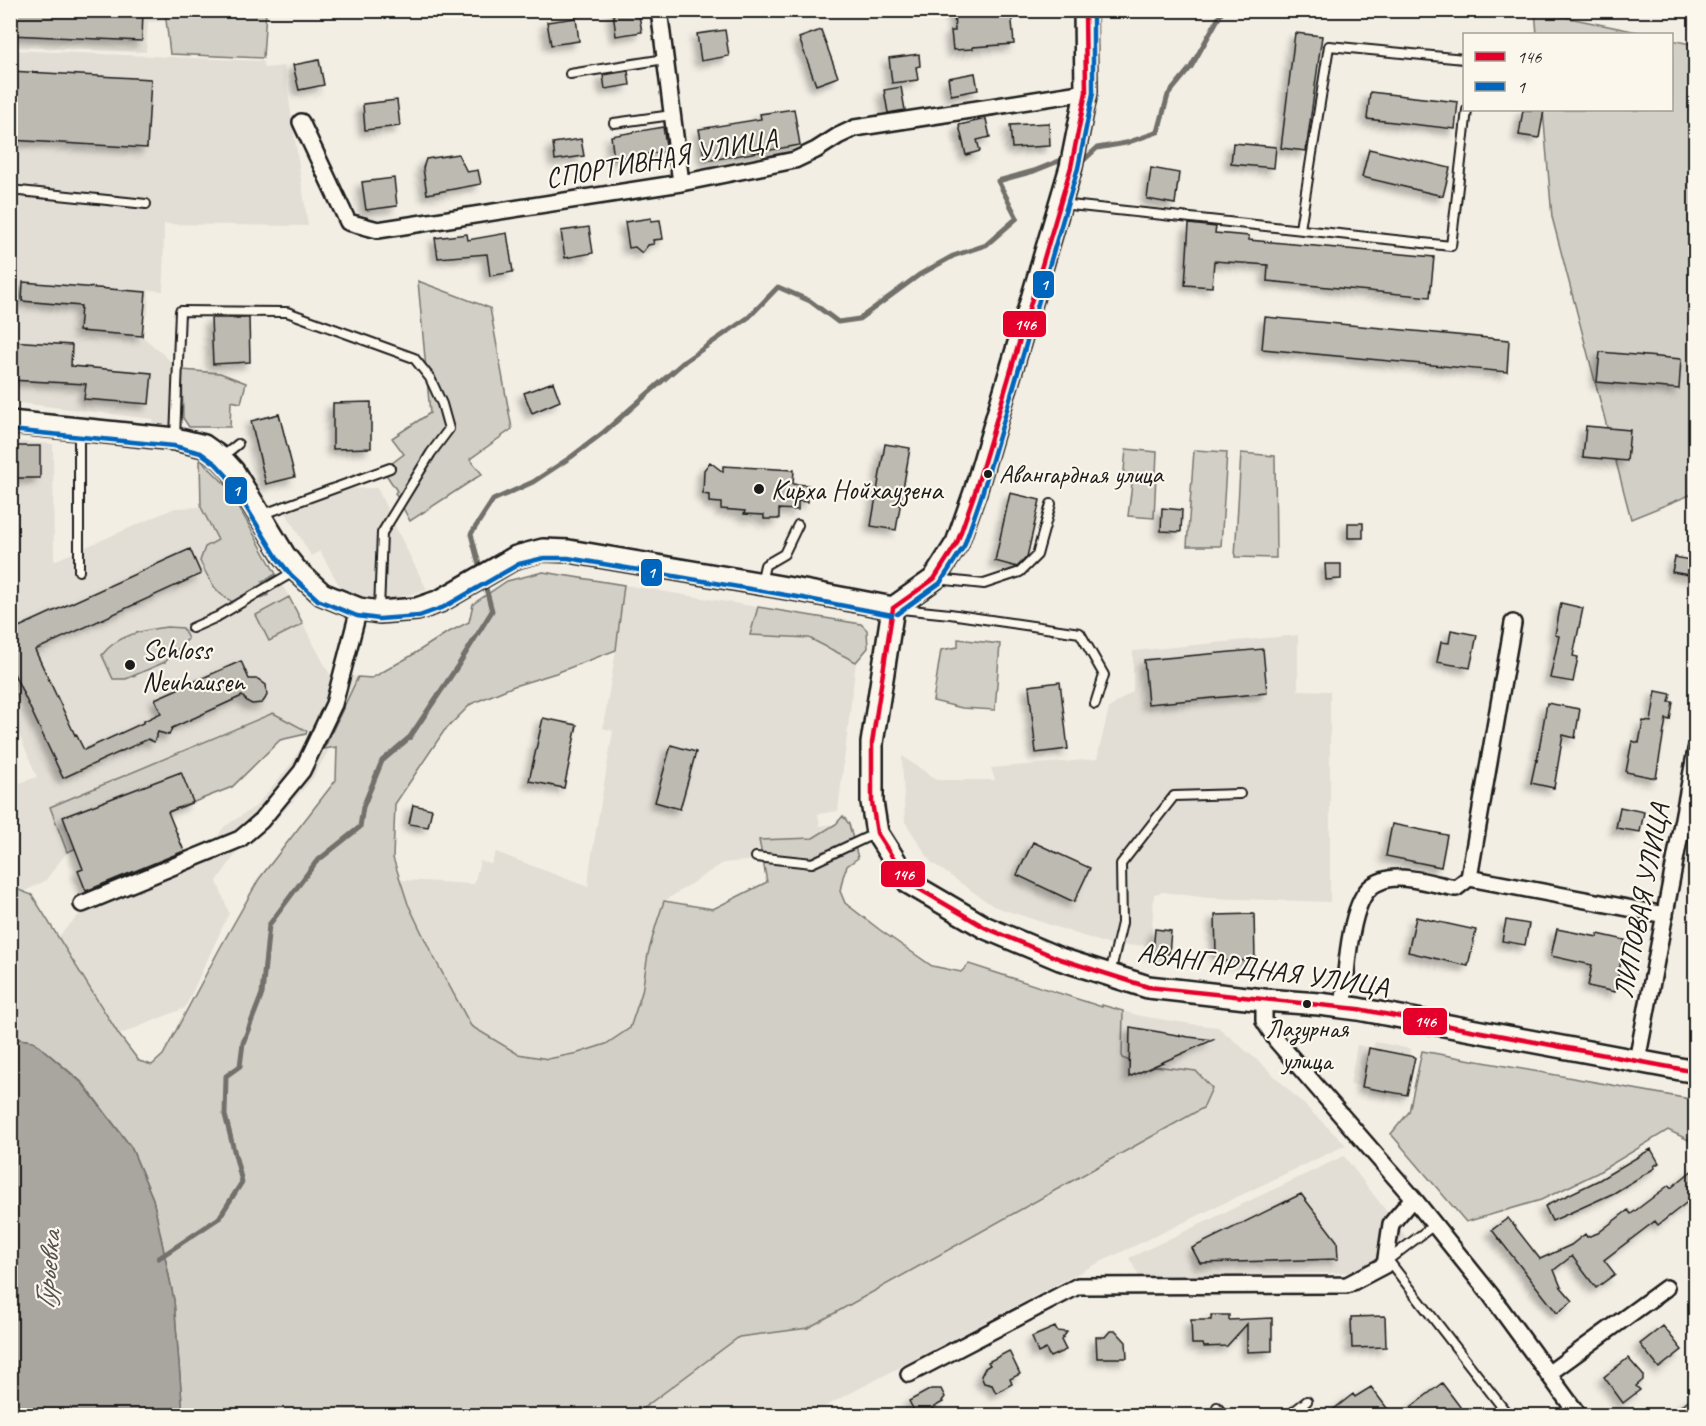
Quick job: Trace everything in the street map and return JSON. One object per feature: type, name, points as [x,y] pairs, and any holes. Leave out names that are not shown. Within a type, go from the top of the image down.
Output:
[{"type":"main road","points":[[10,422],[175,439],[204,446],[221,458],[233,471],[284,555],[296,570],[322,594],[369,610],[417,609],[440,601],[516,557],[543,550],[569,551],[893,608],[934,579],[957,543],[975,492],[1071,167],[1086,92],[1085,10]]},
{"type":"main road","name":"АВАНГАРДНАЯ УЛИЦА","points":[[893,608],[872,743],[872,802],[877,833],[909,883],[986,928],[1060,959],[1148,987],[1344,1007],[1695,1072]]},
{"type":"street","points":[[659,10],[681,183]]},
{"type":"street","name":"СПОРТИВНАЯ УЛИЦА","points":[[301,122],[348,222],[378,230],[681,183],[795,160],[855,128],[1086,92]]},
{"type":"street","points":[[82,904],[240,839],[261,821],[302,771],[334,704],[369,610]]},
{"type":"street","points":[[1344,1007],[1346,962],[1357,908],[1370,887],[1387,879],[1404,878],[1456,888],[1469,878],[1513,623]]},
{"type":"street","name":"ЛИПОВАЯ УЛИЦА","points":[[1637,1061],[1695,754]]},
{"type":"street","points":[[1469,878],[1665,915]]},
{"type":"street","points":[[1264,1000],[1264,1021],[1276,1040],[1413,1197],[1490,1294],[1580,1416]]},
{"type":"street","points":[[909,1374],[1078,1286],[1347,1286],[1385,1265],[1391,1224],[1413,1197]]},
{"type":"street","points":[[1548,1374],[1665,1288]]},
{"type":"lane","points":[[1300,229],[1329,46],[1463,59]]},
{"type":"lane","points":[[570,74],[665,59]]},
{"type":"lane","points":[[1060,204],[1451,246],[1467,111]]},
{"type":"lane","points":[[614,123],[672,115]]},
{"type":"lane","points":[[10,190],[146,204]]},
{"type":"lane","points":[[175,439],[180,311],[286,312],[414,358],[430,378],[442,404],[449,429],[430,453],[382,533],[369,610]]},
{"type":"lane","points":[[79,428],[79,572]]},
{"type":"lane","points":[[221,458],[238,444]]},
{"type":"lane","points":[[260,515],[390,468]]},
{"type":"lane","points":[[934,579],[984,584],[1020,572],[1037,555],[1051,504]]},
{"type":"lane","points":[[760,584],[765,565],[784,554],[798,525]]},
{"type":"lane","points":[[192,628],[218,616],[296,570]]},
{"type":"lane","points":[[893,608],[1080,633],[1104,675],[1095,704]]},
{"type":"lane","points":[[1110,975],[1122,923],[1121,864],[1174,796],[1240,794]]},
{"type":"lane","points":[[756,857],[812,863],[877,833]]},
{"type":"lane","points":[[1434,1225],[1388,1260],[1509,1416]]},
{"type":"lane","points":[[1288,1416],[1307,1401]]},
{"type":"lane","points":[[1217,1407],[1224,1416]]},
{"type":"shaded area","points":[[11,11],[165,11],[167,21],[148,22],[146,52],[11,47]]},
{"type":"shaded area","points":[[165,11],[266,11],[263,58],[170,54]]},
{"type":"shaded area","points":[[1535,11],[1642,33],[1537,33]]},
{"type":"shaded area","points":[[1673,40],[1695,45],[1695,493],[1631,519],[1552,217],[1543,111],[1673,111]]},
{"type":"shaded area","points":[[11,50],[263,61],[264,68],[284,66],[308,226],[164,224],[163,291],[149,290],[148,315],[142,315],[141,335],[175,365],[173,428],[155,426],[153,419],[11,402]]},
{"type":"shaded area","points":[[418,281],[490,308],[512,429],[470,459],[482,474],[410,521],[395,493],[397,491],[383,470],[404,454],[392,438],[430,413]]},
{"type":"shaded area","points":[[182,370],[220,373],[246,383],[241,403],[231,401],[230,427],[189,427],[183,418]]},
{"type":"shaded area","points":[[10,441],[53,444],[54,561],[175,508],[201,507],[244,591],[276,574],[289,597],[256,615],[269,640],[303,624],[330,675],[358,677],[354,704],[313,778],[271,826],[242,845],[217,881],[229,913],[185,1008],[116,1036],[54,941],[102,891],[206,853],[224,827],[256,806],[292,763],[309,733],[273,713],[50,806],[67,852],[45,881],[15,896],[11,892],[11,786],[37,777],[11,715]]},
{"type":"shaded area","points":[[1126,449],[1157,452],[1154,518],[1128,516],[1132,484],[1123,482]]},
{"type":"shaded area","points":[[1194,450],[1227,452],[1221,546],[1187,546]]},
{"type":"shaded area","points":[[1241,453],[1275,456],[1276,558],[1235,557]]},
{"type":"shaded area","points":[[200,459],[227,486],[276,574],[262,582],[268,595],[242,606],[226,598],[216,589],[200,561],[205,547],[218,540],[201,507]]},
{"type":"shaded area","points":[[377,488],[427,590],[387,600],[345,596],[320,551],[311,556],[286,513],[320,494],[320,489]]},
{"type":"shaded area","points":[[543,572],[624,585],[616,650],[514,686],[471,704],[444,731],[395,804],[393,858],[408,904],[471,1026],[518,1054],[548,1059],[606,1044],[630,1028],[642,992],[648,954],[664,901],[713,909],[767,882],[759,840],[813,838],[836,824],[843,816],[849,824],[858,858],[847,866],[840,891],[845,903],[880,930],[932,966],[961,972],[969,964],[1102,1007],[1102,1005],[1123,1011],[1122,1058],[1138,1064],[1196,1071],[1212,1088],[1203,1108],[808,1328],[739,1337],[634,1415],[183,1416],[174,1300],[153,1199],[131,1147],[83,1083],[33,1041],[11,1038],[11,887],[32,895],[119,1035],[139,1061],[152,1065],[163,1055],[259,879],[336,780],[337,747],[324,749],[358,677],[372,678],[469,622],[473,604],[507,581]]},
{"type":"shaded area","points":[[624,585],[758,607],[750,635],[809,638],[856,662],[838,811],[818,814],[820,826],[836,824],[813,838],[760,840],[757,860],[723,863],[666,900],[712,909],[630,1289],[351,875],[474,884],[480,861],[491,864],[496,852],[588,887],[613,731],[603,728]]},
{"type":"shaded area","points":[[289,597],[303,624],[269,641],[256,615]]},
{"type":"shaded area","points":[[758,607],[861,624],[867,630],[868,648],[856,662],[809,638],[750,635]]},
{"type":"shaded area","points":[[167,627],[183,628],[188,639],[165,662],[126,679],[113,679],[102,655],[108,648],[131,635]]},
{"type":"shaded area","points":[[1298,635],[1298,690],[1330,691],[1330,902],[1208,898],[1163,892],[1154,894],[1151,945],[1113,946],[993,906],[931,862],[905,822],[902,756],[937,780],[995,780],[991,768],[1097,759],[1109,708],[1133,691],[1133,651]]},
{"type":"shaded area","points":[[958,639],[1000,644],[995,710],[962,708],[933,701],[941,650],[958,647]]},
{"type":"shaded area","points":[[273,713],[307,731],[306,734],[280,740],[232,787],[67,852],[50,807]]},
{"type":"shaded area","points":[[1123,1011],[1141,1016],[1218,1027],[1264,1066],[1346,1145],[1090,1267],[809,1415],[629,1416],[709,1361],[738,1285],[1121,1089]]},
{"type":"shaded area","points":[[1375,1042],[1411,1049],[1410,1056],[1415,1057],[1406,1099],[1369,1092],[1369,1088],[1350,1084],[1357,1045],[1373,1048]]},
{"type":"shaded area","points":[[1422,1051],[1695,1100],[1695,1143],[1668,1130],[1597,1173],[1541,1200],[1466,1222],[1391,1134],[1409,1112]]},
{"type":"shaded area","points":[[1344,1156],[1406,1237],[1361,1272],[1140,1278],[1129,1258]]},
{"type":"water","name":"Гурьевка","points":[[11,1038],[33,1041],[83,1084],[131,1147],[153,1199],[174,1300],[183,1415],[11,1415]]},
{"type":"building","points":[[10,10],[143,10],[142,41],[10,35]]},
{"type":"building","points":[[638,10],[642,32],[616,36],[613,12]]},
{"type":"building","points":[[954,10],[1011,10],[1014,44],[953,50],[951,31],[955,31]]},
{"type":"building","points":[[576,18],[579,41],[551,45],[547,22]]},
{"type":"building","points":[[725,30],[729,56],[701,61],[697,34]]},
{"type":"building","points":[[821,30],[838,77],[816,85],[799,38]]},
{"type":"building","points":[[1295,33],[1322,36],[1306,151],[1281,148]]},
{"type":"building","points":[[919,54],[920,66],[916,67],[918,80],[892,83],[889,58]]},
{"type":"building","points":[[319,60],[324,85],[299,90],[293,65]]},
{"type":"building","points":[[10,71],[151,79],[147,148],[10,140]]},
{"type":"building","points":[[628,71],[630,85],[605,89],[603,75]]},
{"type":"building","points":[[975,73],[978,90],[951,95],[948,78]]},
{"type":"building","points":[[901,87],[905,110],[888,113],[884,90]]},
{"type":"building","points":[[1370,92],[1458,102],[1455,129],[1367,119]]},
{"type":"building","points":[[397,100],[400,126],[365,130],[363,104]]},
{"type":"building","points":[[794,109],[800,145],[705,161],[699,129],[761,119],[760,114]]},
{"type":"building","points":[[1523,111],[1544,111],[1539,138],[1519,135]]},
{"type":"building","points":[[986,119],[990,137],[977,140],[980,151],[966,155],[959,125]]},
{"type":"building","points":[[1049,123],[1050,146],[1012,148],[1010,125]]},
{"type":"building","points":[[663,127],[667,151],[614,159],[611,136]]},
{"type":"building","points":[[581,139],[584,156],[555,160],[553,143]]},
{"type":"building","points":[[1233,143],[1276,147],[1274,168],[1231,164]]},
{"type":"building","points":[[1369,149],[1450,168],[1443,196],[1362,177]]},
{"type":"building","points":[[458,154],[467,172],[478,170],[481,184],[427,194],[423,168],[426,159]]},
{"type":"building","points":[[1151,168],[1179,173],[1175,204],[1147,199]]},
{"type":"building","points":[[394,178],[397,206],[366,210],[362,182]]},
{"type":"building","points":[[651,218],[651,221],[660,220],[663,239],[653,240],[654,244],[648,245],[642,253],[635,247],[629,248],[625,222]]},
{"type":"building","points":[[1189,224],[1216,227],[1215,233],[1249,236],[1249,240],[1434,257],[1430,297],[1267,281],[1268,265],[1214,261],[1212,287],[1185,285]]},
{"type":"building","points":[[589,227],[593,253],[565,258],[561,231]]},
{"type":"building","points":[[507,233],[513,272],[490,276],[487,254],[438,258],[435,238],[467,234],[468,240]]},
{"type":"building","points":[[23,282],[146,292],[142,336],[79,331],[81,306],[22,301]]},
{"type":"building","points":[[1265,317],[1509,340],[1507,372],[1262,349]]},
{"type":"building","points":[[211,318],[249,318],[250,362],[213,364]]},
{"type":"building","points":[[10,341],[72,345],[71,366],[152,373],[149,404],[84,399],[86,384],[10,380]]},
{"type":"building","points":[[1600,352],[1681,359],[1679,389],[1597,382]]},
{"type":"building","points":[[553,382],[560,401],[532,413],[524,393]]},
{"type":"building","points":[[371,402],[371,448],[333,449],[333,403]]},
{"type":"building","points":[[279,414],[295,477],[266,484],[251,421]]},
{"type":"building","points":[[1586,426],[1630,430],[1627,461],[1583,457]]},
{"type":"building","points":[[885,444],[910,448],[896,530],[871,526]]},
{"type":"building","points":[[10,446],[40,446],[40,478],[10,478]]},
{"type":"building","name":"Кирха Нойхаузена","points":[[710,462],[723,472],[723,466],[794,470],[793,484],[808,485],[808,502],[798,501],[798,510],[779,509],[779,519],[764,519],[764,515],[721,509],[721,503],[709,502],[709,495],[703,494],[704,470]]},
{"type":"building","points":[[1010,493],[1040,500],[1027,557],[1017,567],[995,561]]},
{"type":"building","points":[[1162,508],[1182,510],[1181,532],[1161,531]]},
{"type":"building","points":[[1348,523],[1363,523],[1363,538],[1348,538]]},
{"type":"building","points":[[190,549],[201,574],[35,650],[75,735],[84,750],[161,713],[155,699],[241,661],[249,679],[258,679],[266,685],[265,699],[262,703],[252,704],[242,696],[172,728],[169,735],[158,732],[154,742],[148,739],[63,778],[10,665],[10,631]]},
{"type":"building","points":[[1675,557],[1695,561],[1695,576],[1672,572]]},
{"type":"building","points":[[1325,564],[1341,564],[1341,579],[1326,580]]},
{"type":"building","points":[[1561,603],[1583,608],[1573,656],[1578,657],[1573,682],[1550,678],[1559,636],[1555,635]]},
{"type":"building","points":[[1451,630],[1477,635],[1470,668],[1437,662],[1441,642],[1449,643]]},
{"type":"building","points":[[1263,649],[1267,693],[1148,704],[1144,660]]},
{"type":"building","points":[[1060,682],[1068,749],[1036,753],[1029,686]]},
{"type":"building","points":[[1656,691],[1671,694],[1669,702],[1673,702],[1670,720],[1666,719],[1656,778],[1626,772],[1632,741],[1639,743],[1643,721],[1651,722]]},
{"type":"building","points":[[1547,703],[1580,709],[1575,738],[1563,735],[1554,788],[1531,783]]},
{"type":"building","points":[[543,718],[577,725],[564,788],[529,781]]},
{"type":"building","points":[[671,745],[696,752],[680,809],[655,802]]},
{"type":"building","points":[[181,772],[193,802],[168,812],[184,851],[86,891],[78,871],[83,869],[63,817]]},
{"type":"building","points":[[413,805],[432,809],[428,827],[409,824]]},
{"type":"building","points":[[1620,807],[1644,812],[1640,832],[1616,828]]},
{"type":"building","points":[[1392,824],[1447,835],[1441,867],[1386,856]]},
{"type":"building","points":[[1033,842],[1090,868],[1074,902],[1017,875]]},
{"type":"building","points":[[1254,914],[1255,960],[1223,961],[1223,954],[1216,954],[1215,915]]},
{"type":"building","points":[[1416,917],[1476,930],[1468,966],[1408,952]]},
{"type":"building","points":[[1506,920],[1529,924],[1525,945],[1502,941]]},
{"type":"building","points":[[1155,929],[1171,931],[1169,954],[1153,953]]},
{"type":"building","points":[[1557,929],[1625,940],[1615,992],[1588,986],[1592,965],[1551,956]]},
{"type":"building","points":[[1130,1027],[1189,1037],[1213,1040],[1129,1077]]},
{"type":"building","points":[[1369,1048],[1415,1057],[1407,1095],[1362,1087]]},
{"type":"building","points":[[1651,1149],[1659,1163],[1654,1166],[1655,1168],[1614,1193],[1552,1221],[1545,1206],[1599,1180]]},
{"type":"building","points":[[1695,1168],[1695,1196],[1658,1225],[1655,1221],[1604,1260],[1615,1274],[1596,1288],[1572,1256],[1554,1270],[1561,1287],[1573,1301],[1557,1313],[1492,1230],[1508,1218],[1540,1259],[1571,1245],[1585,1234],[1587,1237],[1598,1233],[1628,1210],[1631,1214],[1669,1185],[1671,1188]]},
{"type":"building","points":[[1301,1194],[1337,1241],[1338,1259],[1200,1263],[1192,1248]]},
{"type":"building","points":[[1211,1315],[1229,1315],[1229,1320],[1272,1318],[1272,1351],[1247,1352],[1247,1324],[1227,1346],[1204,1347],[1203,1344],[1192,1344],[1191,1320],[1211,1320]]},
{"type":"building","points":[[1385,1316],[1386,1347],[1352,1348],[1351,1317]]},
{"type":"building","points":[[1663,1326],[1682,1350],[1659,1368],[1640,1344]]},
{"type":"building","points":[[1055,1327],[1057,1331],[1067,1332],[1061,1340],[1066,1350],[1050,1357],[1046,1349],[1038,1353],[1032,1337]]},
{"type":"building","points":[[1110,1331],[1116,1331],[1126,1342],[1127,1358],[1097,1358],[1096,1337],[1105,1337]]},
{"type":"building","points":[[1009,1351],[1020,1374],[1010,1379],[1012,1384],[996,1393],[992,1385],[984,1383],[981,1376],[985,1368],[990,1365],[988,1362]]},
{"type":"building","points":[[1628,1358],[1643,1375],[1643,1380],[1636,1386],[1640,1390],[1623,1403],[1604,1377]]},
{"type":"building","points":[[1442,1383],[1467,1416],[1418,1416],[1411,1407]]},
{"type":"building","points":[[1371,1387],[1393,1416],[1325,1416],[1353,1394],[1355,1397]]},
{"type":"building","points":[[931,1389],[941,1389],[945,1397],[943,1402],[932,1408],[936,1416],[917,1416],[909,1401]]},
{"type":"building","points":[[1695,1395],[1695,1416],[1668,1416]]},
{"type":"waterway","points":[[1084,160],[1097,148],[1126,143],[1158,132],[1168,95],[1191,67],[1223,10]]},
{"type":"waterway","points":[[481,572],[471,534],[493,500],[533,482],[571,457],[604,432],[685,361],[749,317],[778,287],[810,301],[838,322],[859,319],[919,275],[953,256],[986,245],[1017,218],[998,181],[1034,171],[1064,159]]},
{"type":"waterway","points":[[159,1258],[219,1218],[242,1182],[225,1115],[226,1076],[240,1066],[243,1043],[262,994],[269,925],[316,862],[360,827],[363,807],[382,761],[410,737],[492,611],[484,581]]},
{"type":"transit line","name":"146","points":[[893,608],[934,579],[957,543],[975,492],[1071,167],[1086,92],[1085,10]]},
{"type":"transit line","name":"1","points":[[897,614],[940,583],[964,546],[982,494],[1078,168],[1093,93],[1093,10]]},
{"type":"transit line","name":"1","points":[[10,430],[174,446],[201,453],[227,476],[278,559],[291,575],[318,600],[357,616],[379,619],[419,616],[444,607],[519,564],[544,558],[568,558],[892,615]]},
{"type":"transit line","name":"146","points":[[893,608],[872,743],[872,802],[877,833],[909,883],[986,928],[1060,959],[1148,987],[1358,1009],[1696,1072]]},
{"type":"place","name":"Авангардная улица","points":[[988,474]]},
{"type":"place","name":"Кирха Нойхаузена","points":[[759,489]]},
{"type":"place","name":"Schloss Neuhausen","points":[[130,665]]},
{"type":"place","name":"Лазурная улица","points":[[1307,1004]]}]
